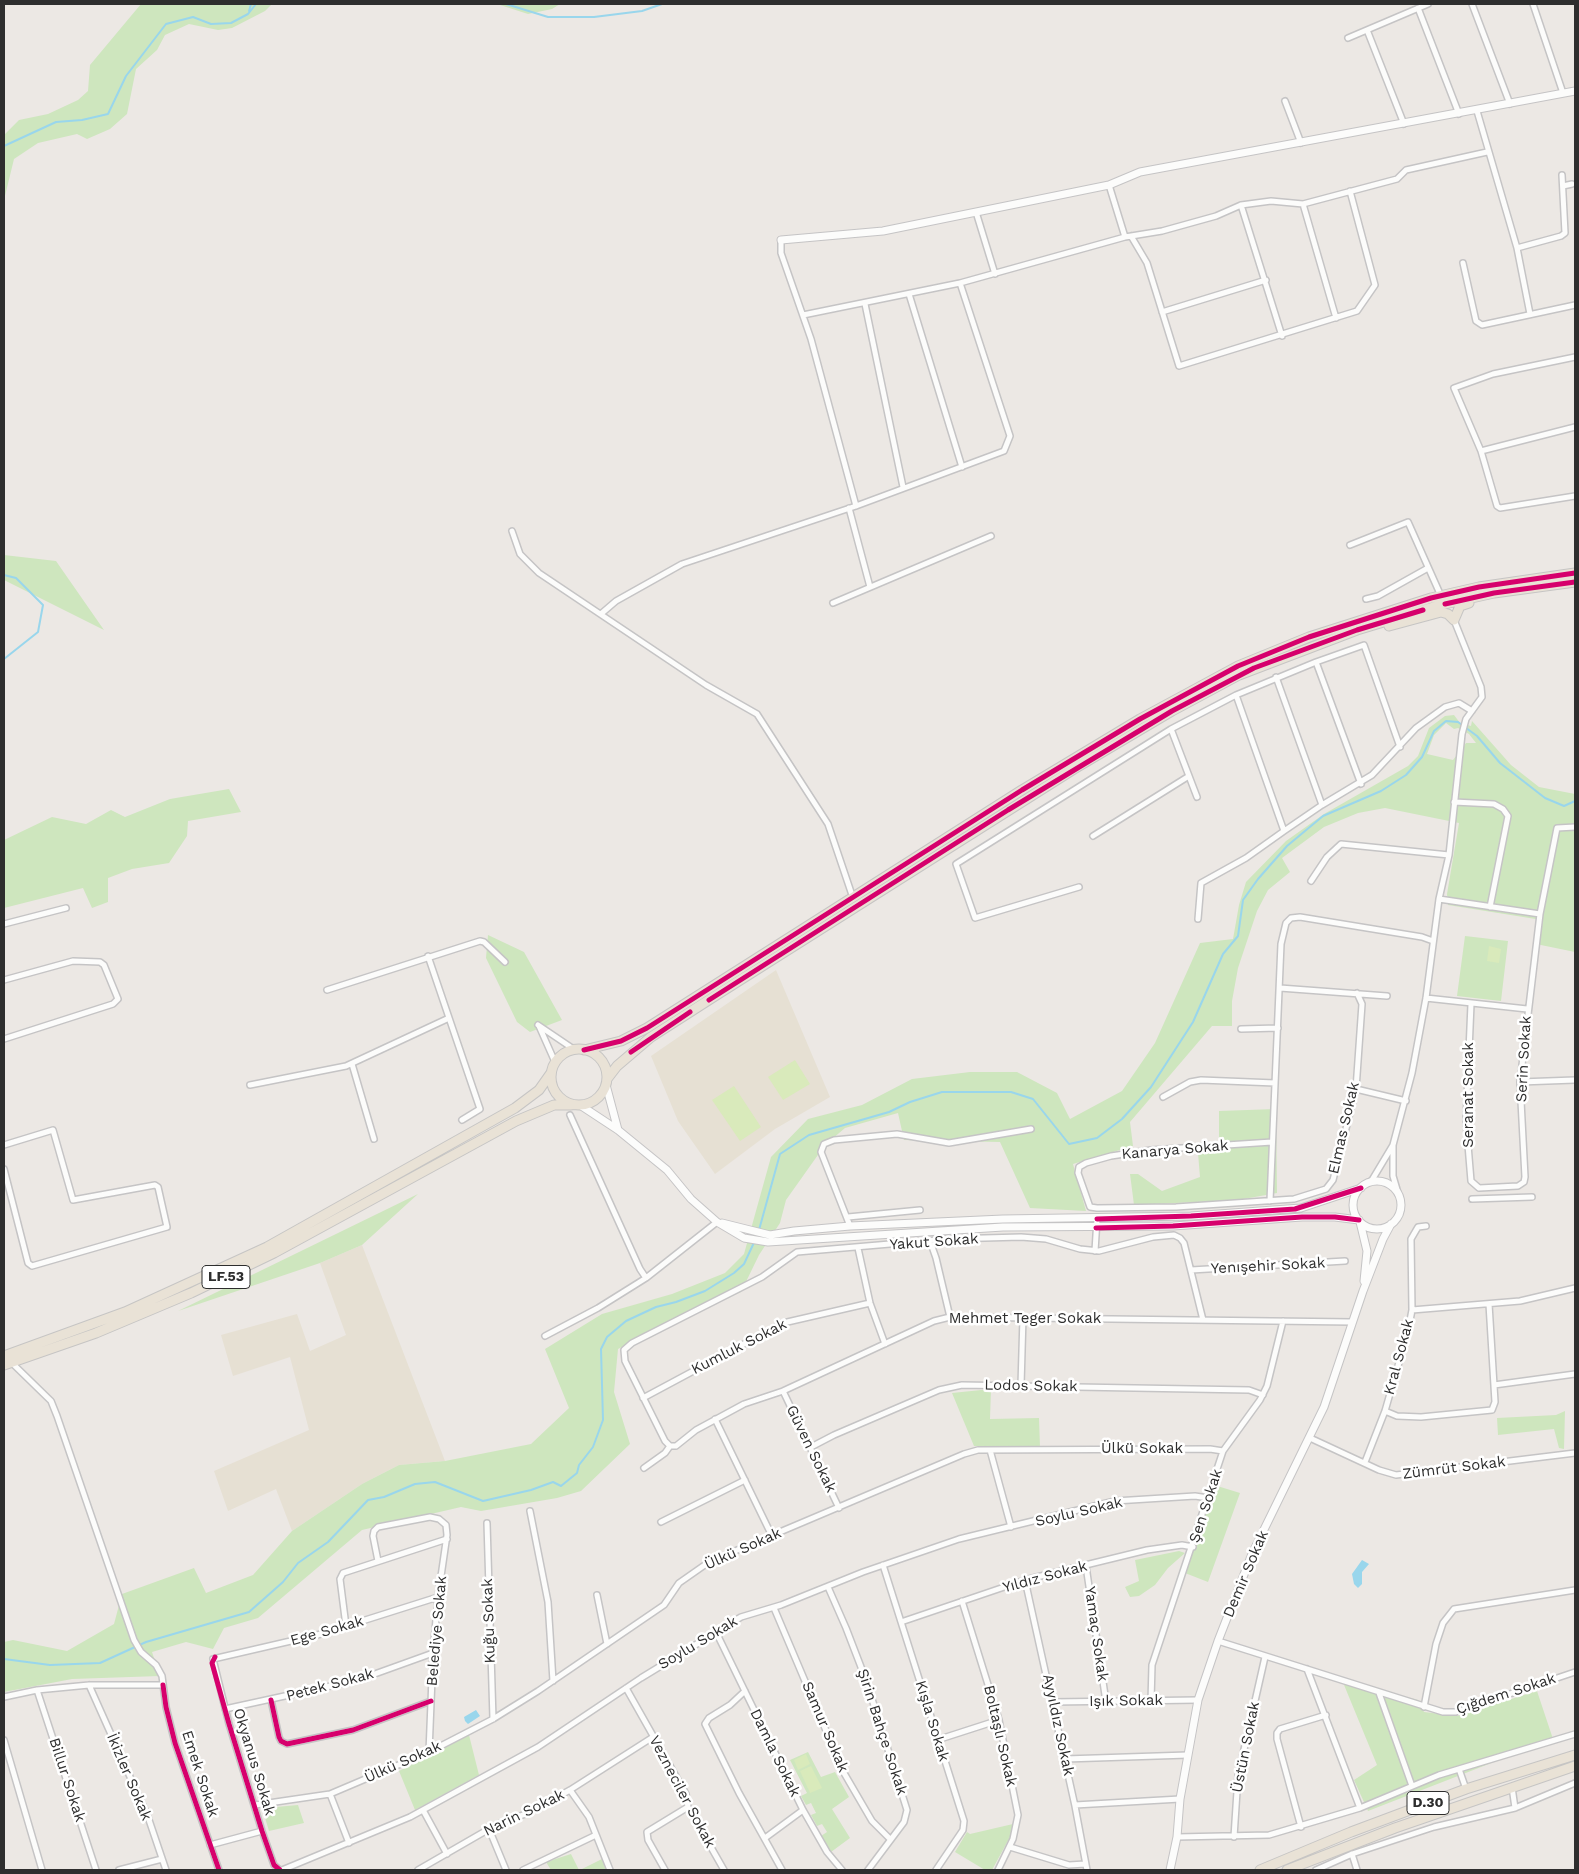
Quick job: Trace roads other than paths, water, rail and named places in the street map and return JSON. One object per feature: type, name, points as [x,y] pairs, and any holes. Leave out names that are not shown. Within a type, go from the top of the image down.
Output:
[{"type":"highway","points":[[555,1062],[560,1056],[621,1041],[647,1028],[1022,790],[1140,719],[1213,679],[1309,637],[1440,596],[1575,573]]},
{"type":"highway","points":[[1254,668],[1377,629],[1442,612],[1448,614],[1454,620],[1460,606],[1471,602],[1575,583]]},
{"type":"highway","name":"LF.53","points":[[8,1364],[96,1333],[199,1289],[274,1253],[523,1117],[554,1105],[576,1105],[596,1099],[617,1066],[651,1037],[1098,754],[1172,711],[1254,668],[1357,630],[1440,605],[1494,593],[1575,583]]},
{"type":"highway","points":[[579,1050],[598,1057],[606,1071],[606,1082]]},
{"type":"highway","name":"LF.53","points":[[4,1356],[125,1312],[267,1247],[516,1108],[539,1090],[551,1073],[555,1062]]},
{"type":"highway","points":[[551,1073],[552,1085],[556,1094],[576,1105]]},
{"type":"highway","name":"D.30","points":[[1260,1870],[1466,1789],[1575,1755]]},
{"type":"highway","name":"D.30","points":[[1288,1870],[1395,1828],[1575,1766]]},
{"type":"street","points":[[1348,38],[1428,4]]},
{"type":"street","points":[[1472,4],[1510,104]]},
{"type":"street","points":[[1533,4],[1563,92]]},
{"type":"street","points":[[1418,8],[1459,114]]},
{"type":"street","points":[[1367,30],[1404,124]]},
{"type":"street","points":[[856,506],[821,372],[781,253],[781,240],[883,230],[1109,184],[1140,172],[1477,111],[1575,91]]},
{"type":"street","points":[[1286,101],[1301,143]]},
{"type":"street","points":[[1477,111],[1487,152],[1517,248],[1530,314]]},
{"type":"street","points":[[803,314],[865,304],[960,283],[1128,236],[1162,231],[1216,216],[1241,205],[1271,201],[1303,204],[1397,179],[1406,170],[1487,152]]},
{"type":"street","points":[[1517,248],[1562,236],[1565,233],[1562,175]]},
{"type":"street","points":[[1109,184],[1128,236],[1147,263],[1179,366],[1282,336],[1357,311],[1375,286],[1350,191]]},
{"type":"street","points":[[1563,186],[1572,184]]},
{"type":"street","points":[[1303,204],[1336,318]]},
{"type":"street","points":[[1241,205],[1282,336]]},
{"type":"street","points":[[976,212],[994,274]]},
{"type":"street","points":[[1463,263],[1478,324],[1486,325],[1575,304]]},
{"type":"street","points":[[1162,312],[1266,280]]},
{"type":"street","points":[[602,613],[616,601],[682,564],[856,506],[1004,450],[1010,436],[960,283]]},
{"type":"street","points":[[909,294],[962,467]]},
{"type":"street","points":[[865,304],[903,487]]},
{"type":"street","points":[[1575,357],[1493,374],[1454,387],[1481,451],[1498,507],[1575,496]]},
{"type":"street","points":[[1481,451],[1575,427]]},
{"type":"street","points":[[849,508],[870,587]]},
{"type":"street","points":[[1350,545],[1408,522],[1440,596]]},
{"type":"street","points":[[512,531],[520,554],[539,573],[602,613],[706,685],[757,714],[828,824],[853,898]]},
{"type":"street","points":[[833,603],[991,536]]},
{"type":"street","points":[[1366,599],[1378,596],[1428,568]]},
{"type":"street","points":[[1359,1220],[1354,1207],[1356,1194],[1372,1180],[1393,1145],[1406,1101],[1426,998],[1439,899],[1449,855],[1462,734],[1466,719],[1482,698],[1481,688],[1454,620]]},
{"type":"street","points":[[1079,887],[975,918],[956,864],[1171,729],[1276,677],[1364,645],[1400,747]]},
{"type":"street","points":[[1316,662],[1361,784]]},
{"type":"street","points":[[1276,677],[1322,805]]},
{"type":"street","points":[[1236,696],[1284,831]]},
{"type":"street","points":[[1198,919],[1201,883],[1246,858],[1322,805],[1361,784],[1400,747],[1416,728],[1445,707],[1459,703],[1472,711]]},
{"type":"street","points":[[1171,729],[1197,797]]},
{"type":"street","points":[[1093,836],[1189,776]]},
{"type":"street","points":[[1454,802],[1494,804],[1504,809],[1508,816],[1490,907]]},
{"type":"street","name":"Serin Sokak","points":[[1473,1185],[1478,1188],[1518,1186],[1524,1182],[1520,1082],[1527,1009],[1540,914],[1557,828],[1575,827]]},
{"type":"street","points":[[1311,881],[1327,856],[1341,844],[1449,855]]},
{"type":"street","points":[[1439,899],[1540,914]]},
{"type":"street","points":[[4,924],[66,908]]},
{"type":"street","points":[[1270,1201],[1281,944],[1286,924],[1291,918],[1319,920],[1422,937],[1433,941]]},
{"type":"street","points":[[327,990],[428,956],[480,941],[484,942],[505,962]]},
{"type":"street","points":[[428,956],[480,1109],[462,1120]]},
{"type":"street","points":[[4,980],[72,961],[100,962],[104,965],[118,999],[113,1004],[4,1039]]},
{"type":"street","points":[[1280,988],[1387,996]]},
{"type":"street","name":"Elmas Sokak","points":[[1079,1167],[1078,1173],[1090,1207],[1176,1207],[1294,1199],[1330,1186],[1356,1089],[1362,1004],[1357,993]]},
{"type":"street","points":[[1426,998],[1527,1009]]},
{"type":"street","name":"Seranat Sokak","points":[[1471,1004],[1466,1121],[1473,1185]]},
{"type":"street","points":[[250,1085],[352,1064],[449,1018]]},
{"type":"street","points":[[555,1062],[538,1025],[579,1050]]},
{"type":"street","points":[[1241,1029],[1278,1028]]},
{"type":"street","points":[[352,1064],[374,1139]]},
{"type":"street","points":[[1520,1082],[1575,1080],[1575,1073]]},
{"type":"street","points":[[1163,1097],[1190,1082],[1201,1080],[1275,1083]]},
{"type":"street","points":[[606,1082],[618,1130]]},
{"type":"street","points":[[1356,1089],[1406,1101]]},
{"type":"street","points":[[576,1105],[618,1130],[667,1170],[691,1199],[717,1222],[744,1238],[1003,1227],[1096,1228],[1173,1226],[1302,1217],[1335,1217],[1359,1220],[1372,1228],[1385,1227],[1396,1219],[1401,1206],[1393,1176],[1393,1145]]},
{"type":"street","points":[[570,1114],[640,1269],[646,1278]]},
{"type":"street","points":[[850,1226],[821,1152],[824,1144],[897,1134],[949,1143],[1031,1129]]},
{"type":"street","points":[[4,1145],[53,1130],[73,1200],[156,1185],[167,1227],[32,1266],[28,1262],[4,1169]]},
{"type":"street","name":"Kanarya Sokak","points":[[1079,1167],[1111,1156],[1272,1142]]},
{"type":"street","points":[[717,1222],[769,1238],[794,1230],[850,1226],[879,1227],[1003,1219],[1097,1219],[1242,1213],[1301,1208],[1380,1181],[1387,1183],[1398,1193]]},
{"type":"street","points":[[1472,1200],[1532,1197]]},
{"type":"street","points":[[1241,1203],[1242,1213]]},
{"type":"street","points":[[848,1218],[920,1210]]},
{"type":"street","points":[[1095,1251],[1097,1219]]},
{"type":"street","name":"Demir Sokak","points":[[1359,1220],[1367,1251],[1363,1291]]},
{"type":"street","points":[[545,1336],[598,1308],[646,1278],[717,1222]]},
{"type":"street","name":"Demir Sokak","points":[[1170,1870],[1177,1837],[1180,1799],[1198,1700],[1218,1641],[1252,1554],[1324,1407],[1363,1291],[1383,1239],[1391,1224]]},
{"type":"street","name":"Kral Sokak","points":[[1365,1462],[1385,1411],[1408,1331],[1412,1310],[1411,1239],[1418,1227],[1426,1226]]},
{"type":"street","name":"Yakut Sokak","points":[[643,1398],[625,1361],[624,1350],[632,1343],[762,1277],[792,1254],[995,1237],[1038,1238],[1080,1250],[1095,1251],[1116,1248],[1153,1237],[1174,1235],[1182,1240],[1203,1320]]},
{"type":"street","points":[[930,1241],[950,1317]]},
{"type":"street","points":[[858,1248],[870,1303],[885,1344]]},
{"type":"street","name":"Yenışehir Sokak","points":[[1191,1270],[1345,1261]]},
{"type":"street","points":[[1412,1310],[1520,1301],[1575,1288]]},
{"type":"street","name":"Kumluk Sokak","points":[[643,1398],[783,1323],[870,1303]]},
{"type":"street","points":[[1385,1411],[1397,1416],[1421,1417],[1487,1412],[1494,1407],[1489,1304]]},
{"type":"street","name":"Mehmet Teger Sokak","points":[[644,1468],[665,1453],[670,1446],[676,1446],[692,1433],[744,1404],[783,1391],[934,1321],[950,1317],[1352,1322]]},
{"type":"street","points":[[1021,1385],[1023,1317]]},
{"type":"street","name":"Şen Sokak","points":[[1150,1701],[1152,1665],[1193,1547],[1222,1451],[1263,1395],[1269,1380],[1283,1321]]},
{"type":"street","name":"Emek Sokak","points":[[8,1364],[51,1401],[134,1640],[141,1652],[159,1669],[175,1743],[219,1870]]},
{"type":"street","points":[[1494,1385],[1575,1374]]},
{"type":"street","name":"Lodos Sokak","points":[[811,1448],[834,1435],[950,1386],[1021,1385],[1249,1390],[1263,1395]]},
{"type":"street","name":"Güven Sokak","points":[[783,1391],[839,1508]]},
{"type":"street","points":[[643,1398],[665,1441],[670,1446]]},
{"type":"street","points":[[715,1419],[772,1536]]},
{"type":"street","name":"Zümrüt Sokak","points":[[1310,1438],[1365,1462],[1387,1474],[1405,1475],[1575,1453]]},
{"type":"street","name":"Ülkü Sokak","points":[[255,1805],[330,1794],[429,1752],[493,1719],[553,1681],[664,1605],[677,1586],[689,1575],[715,1559],[964,1454],[978,1450],[1210,1449],[1222,1451]]},
{"type":"street","points":[[990,1450],[1011,1527]]},
{"type":"street","points":[[661,1522],[745,1480]]},
{"type":"street","name":"Soylu Sokak","points":[[281,1870],[423,1810],[538,1747],[626,1688],[741,1617],[774,1608],[883,1565],[959,1539],[1115,1501],[1195,1496],[1208,1498]]},
{"type":"street","points":[[530,1510],[548,1602],[553,1681]]},
{"type":"street","points":[[346,1626],[341,1576],[378,1561],[447,1540],[446,1524],[436,1518],[420,1518],[380,1526],[375,1529],[373,1534],[378,1561]]},
{"type":"street","name":"Kuğu Sokak","points":[[487,1523],[493,1719]]},
{"type":"street","name":"Belediye Sokak","points":[[429,1752],[438,1597],[447,1540]]},
{"type":"street","name":"Yıldız Sokak","points":[[901,1622],[1025,1580],[1147,1550],[1182,1545],[1193,1547]]},
{"type":"street","name":"Kışla Sokak","points":[[883,1565],[964,1824],[936,1870]]},
{"type":"street","name":"Yamaç Sokak","points":[[1086,1566],[1106,1702]]},
{"type":"street","name":"Ayyıldız Sokak","points":[[1025,1580],[1053,1702],[1087,1870]]},
{"type":"street","name":"Şirin Bahçe Sokak","points":[[828,1587],[866,1680],[906,1806],[906,1819],[868,1870]]},
{"type":"street","points":[[1424,1707],[1436,1644],[1443,1623],[1454,1608],[1575,1590]]},
{"type":"street","points":[[597,1595],[607,1644]]},
{"type":"street","name":"Ege Sokak","points":[[215,1658],[321,1634],[438,1597]]},
{"type":"street","name":"Boltaşlı Sokak","points":[[962,1601],[999,1720],[1018,1814],[1017,1827],[1010,1847],[998,1870]]},
{"type":"street","name":"Samur Sokak","points":[[774,1608],[844,1773],[872,1821],[890,1839]]},
{"type":"street","name":"Damla Sokak","points":[[716,1632],[804,1810],[828,1852],[842,1870]]},
{"type":"street","points":[[1218,1641],[1264,1657]]},
{"type":"street","name":"Petek Sokak","points":[[225,1709],[358,1680],[434,1653]]},
{"type":"street","name":"Çığdem Sokak","points":[[1264,1657],[1443,1712],[1456,1712],[1575,1672]]},
{"type":"street","name":"Üstün Sokak","points":[[1234,1838],[1238,1776],[1264,1657]]},
{"type":"street","name":"Okyanus Sokak","points":[[215,1658],[213,1665],[262,1831],[274,1865],[281,1870]]},
{"type":"street","points":[[1306,1669],[1326,1715],[1360,1808]]},
{"type":"street","points":[[4,1697],[37,1690],[89,1684],[163,1684]]},
{"type":"street","name":"İkizler Sokak","points":[[89,1684],[148,1817],[166,1870]]},
{"type":"street","name":"Vezneciler Sokak","points":[[626,1688],[686,1794],[688,1808],[724,1870]]},
{"type":"street","name":"Billur Sokak","points":[[37,1690],[96,1870]]},
{"type":"street","points":[[745,1691],[730,1705],[709,1718],[705,1724],[739,1793],[782,1870]]},
{"type":"street","points":[[1379,1693],[1412,1786]]},
{"type":"street","points":[[272,1700],[279,1737],[281,1741],[287,1744],[353,1730],[431,1701]]},
{"type":"street","name":"Işık Sokak","points":[[1053,1702],[1198,1700]]},
{"type":"street","points":[[1301,1827],[1277,1733],[1280,1729],[1326,1715]]},
{"type":"street","points":[[937,1740],[999,1720]]},
{"type":"street","points":[[1177,1837],[1234,1838],[1269,1835],[1301,1827],[1360,1808],[1459,1769],[1575,1734]]},
{"type":"street","name":"Narin Sokak","points":[[418,1870],[489,1829],[528,1813],[570,1790],[613,1760],[653,1737]]},
{"type":"street","points":[[4,1740],[42,1870]]},
{"type":"street","points":[[1065,1759],[1188,1755]]},
{"type":"street","points":[[1459,1769],[1466,1789]]},
{"type":"street","points":[[1316,1870],[1352,1854],[1434,1827],[1515,1808],[1575,1783]]},
{"type":"street","points":[[1512,1787],[1515,1808]]},
{"type":"street","points":[[570,1790],[587,1814],[610,1870]]},
{"type":"street","points":[[330,1794],[349,1842]]},
{"type":"street","points":[[1075,1805],[1180,1799]]},
{"type":"street","points":[[665,1870],[648,1840],[648,1831],[688,1808]]},
{"type":"street","points":[[423,1810],[447,1854]]},
{"type":"street","points":[[765,1838],[804,1810]]},
{"type":"street","points":[[489,1829],[506,1870]]},
{"type":"street","points":[[210,1845],[262,1831]]},
{"type":"street","points":[[523,1870],[596,1835]]},
{"type":"street","points":[[1010,1847],[1069,1864],[1085,1864]]},
{"type":"street","points":[[1352,1854],[1357,1870]]},
{"type":"street","points":[[119,1870],[162,1859]]},
{"type":"water","points":[[1362,1560],[1369,1564],[1362,1572],[1362,1584],[1358,1588],[1354,1584],[1352,1574]]},
{"type":"water","points":[[476,1710],[480,1716],[468,1724],[464,1717]]},
{"type":"waterway","points":[[249,11],[251,4]]},
{"type":"waterway","points":[[4,146],[56,122],[82,120],[108,114],[126,76],[166,24],[193,17],[211,24],[231,23],[248,14],[256,4]]},
{"type":"waterway","points":[[506,4],[548,17],[594,17],[642,11],[662,4]]},
{"type":"waterway","points":[[525,4],[540,4]]},
{"type":"waterway","points":[[4,575],[16,578],[43,605],[38,632],[4,659]]},
{"type":"waterway","points":[[759,1230],[780,1154],[809,1135],[889,1112],[910,1102],[942,1092],[1011,1092],[1033,1099],[1069,1144],[1097,1138],[1122,1119],[1151,1087],[1193,1022],[1223,954],[1238,936],[1243,900],[1258,879],[1287,846],[1323,816],[1381,791],[1406,775],[1422,757],[1434,731],[1446,721],[1458,722],[1477,736],[1500,763],[1545,798],[1564,806],[1575,801]]},
{"type":"waterway","points":[[4,1659],[50,1665],[100,1663],[146,1642],[249,1612],[283,1582],[298,1563],[328,1542],[368,1500],[384,1497],[415,1484],[435,1482],[483,1501],[531,1490],[553,1482],[561,1486],[577,1473],[579,1465],[593,1447],[603,1420],[601,1349],[607,1337],[626,1321],[656,1307],[705,1291],[734,1273],[744,1264],[758,1234]]}]
